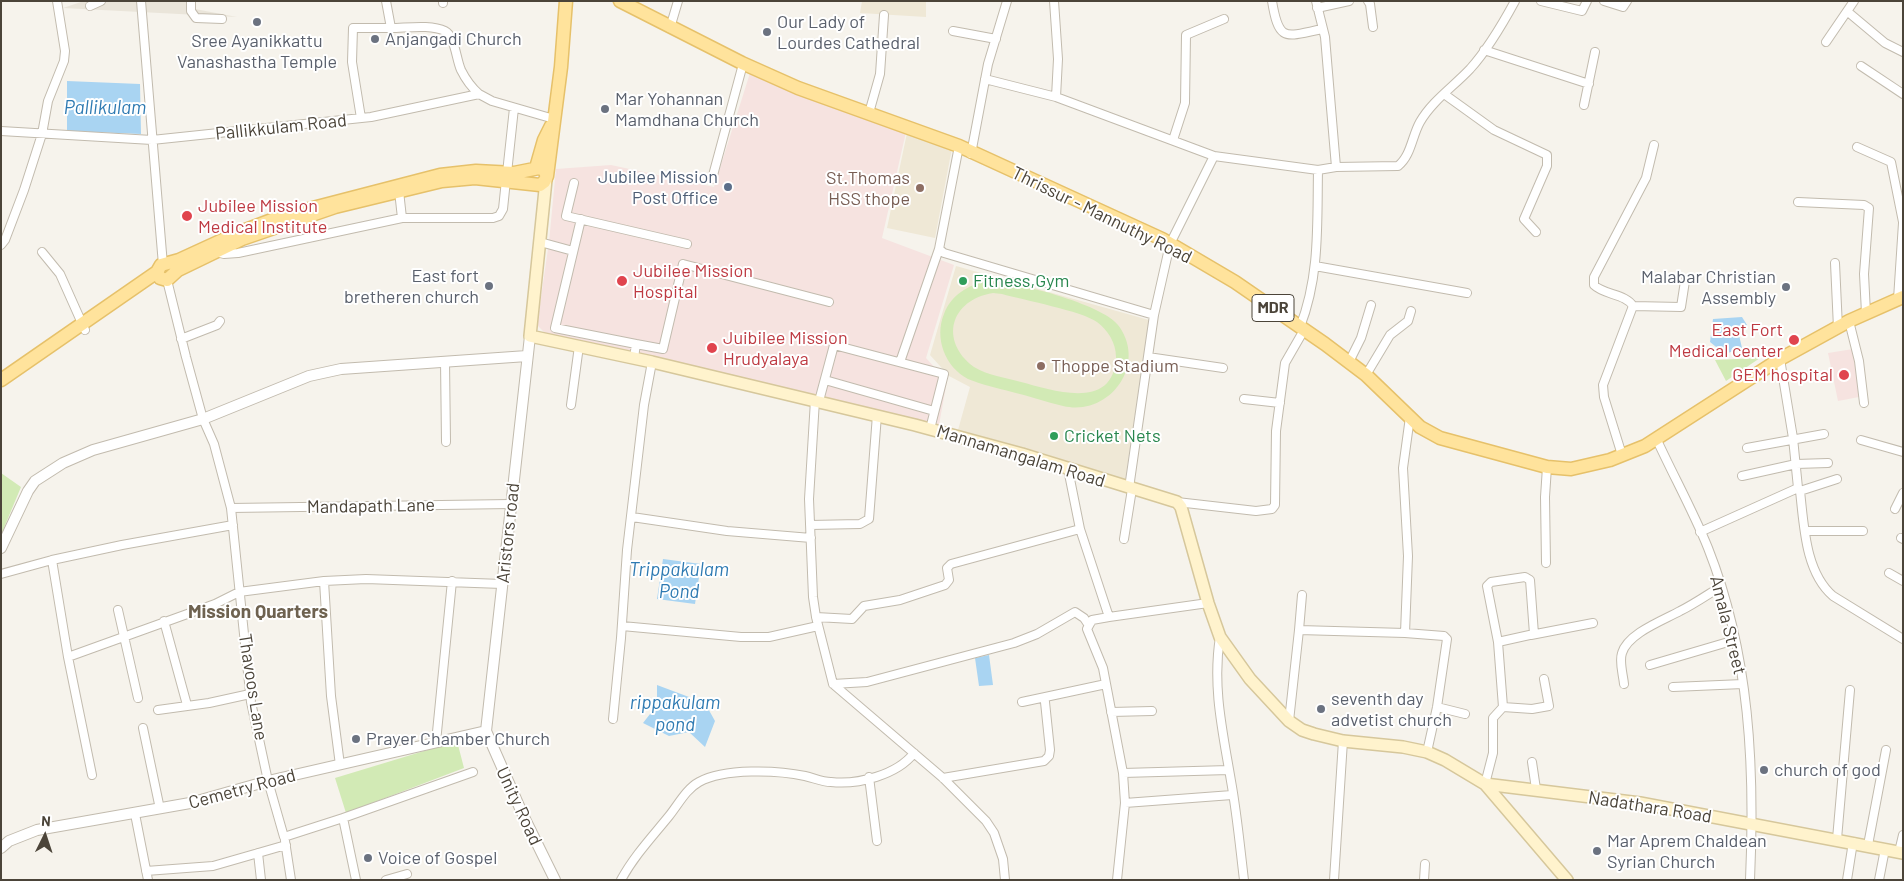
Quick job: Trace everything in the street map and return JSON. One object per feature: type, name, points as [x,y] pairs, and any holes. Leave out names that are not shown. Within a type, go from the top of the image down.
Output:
[{"type":"main road","points":[[560,1],[562,44]]},
{"type":"main road","points":[[530,336],[542,218],[541,181],[554,119],[566,1]]},
{"type":"main road","name":"Thrissur - Mannuthy Road","points":[[620,1],[743,64],[798,88],[959,146],[972,154],[1088,203],[1170,244],[1235,282],[1349,362],[1366,375],[1420,427],[1440,438],[1547,467],[1571,469],[1622,455],[1656,438],[1780,359],[1849,321],[1900,298]]},
{"type":"main road","points":[[534,168],[554,119]]},
{"type":"main road","points":[[165,272],[285,222],[399,191],[442,181],[506,176],[534,168],[544,170],[541,181]]},
{"type":"main road","points":[[1,380],[165,272],[248,229],[334,200],[440,175],[476,171],[541,181]]},
{"type":"main road","points":[[1,389],[83,327]]},
{"type":"main road","name":"Mannamangalam Road","points":[[530,336],[652,362],[877,415],[1177,502]]},
{"type":"main road","points":[[1177,502],[1182,507],[1208,603],[1220,637],[1250,679],[1289,721],[1308,732],[1344,741],[1403,747],[1427,752],[1486,784],[1567,880]]},
{"type":"main road","name":"Nadathara Road","points":[[1486,784],[1640,804],[1752,823],[1901,853]]},
{"type":"street","points":[[1,245],[5,240],[24,190],[42,134],[48,101],[64,61],[65,50],[57,1]]},
{"type":"street","points":[[90,6],[101,1]]},
{"type":"street","name":"Thavoos Lane","points":[[141,1],[165,272],[203,419],[214,444],[230,508],[250,694],[268,781],[286,845],[291,880]]},
{"type":"street","points":[[191,1],[191,11],[196,18],[222,20]]},
{"type":"street","points":[[386,1],[391,28]]},
{"type":"street","points":[[670,28],[678,1]]},
{"type":"street","points":[[972,154],[985,79],[1007,1]]},
{"type":"street","points":[[1054,1],[1058,59],[1056,97]]},
{"type":"street","points":[[1272,1],[1278,30],[1284,34],[1291,35],[1323,29]]},
{"type":"street","points":[[1336,167],[1323,29],[1317,5],[1349,1]]},
{"type":"street","points":[[1368,1],[1373,27]]},
{"type":"street","points":[[985,79],[1056,97],[1214,156],[1318,170],[1336,167],[1398,166],[1404,161],[1420,123],[1429,109],[1470,68],[1484,50],[1515,1]]},
{"type":"street","points":[[1541,1],[1582,11],[1587,1]]},
{"type":"street","points":[[1604,1],[1623,7],[1627,1]]},
{"type":"street","points":[[1826,42],[1854,1]]},
{"type":"street","points":[[1848,12],[1885,43],[1903,52]]},
{"type":"street","points":[[869,113],[880,74],[884,15]]},
{"type":"street","points":[[1173,140],[1185,103],[1186,35],[1224,19]]},
{"type":"street","points":[[361,118],[352,62],[353,28],[426,28],[448,32],[467,82],[479,94],[492,102],[554,119]]},
{"type":"street","points":[[953,31],[996,39]]},
{"type":"street","points":[[1484,50],[1589,84]]},
{"type":"street","points":[[1584,105],[1595,52]]},
{"type":"street","points":[[712,179],[743,64]]},
{"type":"street","points":[[1861,66],[1903,94]]},
{"type":"street","name":"Pallikkulam Road","points":[[1,131],[152,140],[361,118],[479,94]]},
{"type":"street","points":[[1444,94],[1494,130],[1547,155],[1549,159],[1547,166],[1524,219],[1527,225],[1536,232]]},
{"type":"street","points":[[214,252],[224,254],[238,253],[402,218],[499,216],[503,209],[514,108]]},
{"type":"street","points":[[1633,306],[1629,301],[1599,290],[1594,285],[1594,277],[1646,178],[1654,145]]},
{"type":"street","points":[[900,362],[939,249],[959,146]]},
{"type":"street","points":[[1856,147],[1891,162],[1903,222],[1900,298]]},
{"type":"street","points":[[1124,539],[1154,315],[1170,244],[1214,156]]},
{"type":"street","points":[[1177,502],[1256,511],[1272,509],[1275,505],[1276,431],[1285,363],[1302,328],[1310,301],[1315,266],[1318,170]]},
{"type":"street","points":[[574,183],[566,216],[688,244]]},
{"type":"street","points":[[399,191],[402,218]]},
{"type":"street","points":[[1798,202],[1864,205],[1869,208],[1864,274],[1866,313]]},
{"type":"street","points":[[581,219],[555,328],[663,349],[683,264],[829,302]]},
{"type":"street","points":[[540,242],[573,251]]},
{"type":"street","points":[[939,249],[944,253],[1154,315]]},
{"type":"street","points":[[42,252],[60,274],[83,327]]},
{"type":"street","points":[[1835,263],[1838,328]]},
{"type":"street","points":[[1315,266],[1467,293]]},
{"type":"street","points":[[1633,306],[1681,307],[1685,281]]},
{"type":"street","points":[[1349,362],[1361,338],[1371,305]]},
{"type":"street","points":[[1622,455],[1604,397],[1604,385],[1633,306]]},
{"type":"street","points":[[1366,375],[1390,334],[1408,321],[1411,311]]},
{"type":"street","points":[[182,339],[217,325],[220,321]]},
{"type":"street","points":[[1849,321],[1859,361],[1864,403]]},
{"type":"street","name":"Aristors road","points":[[486,731],[530,336]]},
{"type":"street","points":[[634,358],[636,344]]},
{"type":"street","points":[[930,429],[944,374],[834,345],[825,380],[817,400],[810,453],[810,525],[816,617],[833,684],[914,752],[986,821],[994,833],[1003,859],[1005,880]]},
{"type":"street","points":[[572,405],[579,346]]},
{"type":"street","points":[[1,547],[28,491],[35,481],[63,462],[93,450],[203,419],[309,376],[341,368],[527,356]]},
{"type":"street","points":[[1148,357],[1223,368]]},
{"type":"street","points":[[1780,359],[1793,438],[1805,531],[1816,575],[1823,587],[1832,596],[1903,639]]},
{"type":"street","points":[[445,361],[446,442]]},
{"type":"street","points":[[613,719],[627,550],[644,405],[652,362]]},
{"type":"street","points":[[825,380],[934,411]]},
{"type":"street","points":[[1244,399],[1280,403]]},
{"type":"street","points":[[810,525],[860,524],[869,519],[877,415]]},
{"type":"street","points":[[1405,633],[1408,556],[1403,468],[1410,417]]},
{"type":"street","points":[[1747,448],[1793,438],[1824,434]]},
{"type":"street","name":"Amala Street","points":[[1656,438],[1700,532],[1720,587],[1735,640],[1743,684],[1750,752],[1752,823],[1750,880]]},
{"type":"street","points":[[1861,440],[1903,452]]},
{"type":"street","points":[[1742,476],[1796,464],[1828,463]]},
{"type":"street","points":[[1546,563],[1545,497],[1547,467]]},
{"type":"street","points":[[1068,469],[1080,529],[1109,617]]},
{"type":"street","points":[[1700,532],[1799,489],[1838,478]]},
{"type":"street","points":[[1895,509],[1903,493]]},
{"type":"street","name":"Mandapath Lane","points":[[230,508],[350,508],[511,504]]},
{"type":"street","points":[[632,517],[737,532],[811,538]]},
{"type":"street","points":[[1,574],[52,560],[122,545],[232,525]]},
{"type":"street","points":[[816,617],[852,618],[864,606],[900,600],[945,585],[949,580],[947,568],[951,564],[1080,529]]},
{"type":"street","points":[[1805,531],[1862,531]]},
{"type":"street","points":[[52,560],[68,657],[92,775]]},
{"type":"street","points":[[1889,573],[1903,581]]},
{"type":"street","points":[[1486,784],[1493,753],[1493,718],[1503,707],[1498,642],[1486,593],[1486,586],[1491,582],[1525,577],[1530,580],[1534,634],[1528,636]]},
{"type":"street","points":[[68,657],[216,604],[239,592],[324,581],[400,579],[502,584]]},
{"type":"street","points":[[324,581],[331,696],[340,765]]},
{"type":"street","points":[[436,742],[452,581]]},
{"type":"street","points":[[1624,684],[1621,660],[1622,652],[1628,643],[1644,630],[1720,587]]},
{"type":"street","points":[[1289,721],[1300,630],[1302,595]]},
{"type":"street","points":[[1117,880],[1125,803],[1124,773],[1103,668],[1086,629],[1092,620],[1208,603]]},
{"type":"street","points":[[118,610],[138,698]]},
{"type":"street","points":[[833,684],[867,682],[1014,643],[1037,634],[1075,612],[1084,618],[1088,624]]},
{"type":"street","points":[[164,622],[187,705]]},
{"type":"street","points":[[1498,642],[1593,623]]},
{"type":"street","points":[[622,626],[741,637],[769,637],[818,626]]},
{"type":"street","points":[[1300,630],[1444,636],[1447,639],[1437,707],[1427,752]]},
{"type":"street","points":[[1220,637],[1217,665],[1218,696],[1244,880]]},
{"type":"street","points":[[1650,665],[1735,640]]},
{"type":"street","points":[[1503,707],[1532,709],[1549,706],[1544,678]]},
{"type":"street","points":[[1022,702],[1106,684]]},
{"type":"street","points":[[1673,687],[1743,684]]},
{"type":"street","points":[[1837,839],[1850,690]]},
{"type":"street","points":[[158,710],[250,694]]},
{"type":"street","points":[[943,778],[1044,761],[1049,756],[1050,750],[1045,702]]},
{"type":"street","points":[[1437,707],[1465,714]]},
{"type":"street","points":[[1111,712],[1152,711]]},
{"type":"street","points":[[143,728],[160,809]]},
{"type":"street","name":"Cemetry Road","points":[[1,848],[9,841],[37,830],[160,809],[268,781],[486,731]]},
{"type":"street","name":"Unity Road","points":[[486,731],[522,815],[555,880]]},
{"type":"street","points":[[1334,880],[1344,741]]},
{"type":"street","points":[[1868,845],[1886,750]]},
{"type":"street","points":[[621,880],[636,856],[683,797],[699,782],[744,773],[775,772],[828,782],[844,783],[896,770],[906,763],[914,752]]},
{"type":"street","points":[[1532,762],[1536,790]]},
{"type":"street","points":[[1124,773],[1229,770]]},
{"type":"street","points":[[284,836],[342,818],[473,772]]},
{"type":"street","points":[[869,777],[877,841]]},
{"type":"street","points":[[1125,803],[1232,795]]},
{"type":"street","points":[[135,814],[147,876],[212,866],[286,845]]},
{"type":"street","points":[[342,818],[356,880]]},
{"type":"street","points":[[1901,853],[1903,835]]},
{"type":"street","points":[[1847,880],[1853,842]]},
{"type":"street","points":[[1879,880],[1885,849]]},
{"type":"street","points":[[258,853],[261,880]]},
{"type":"street","points":[[1424,880],[1425,864]]},
{"type":"street","points":[[386,880],[407,874]]},
{"type":"shaded area","points":[[84,1],[195,1],[195,9],[237,17],[63,8]]},
{"type":"shaded area","points":[[862,1],[926,1],[926,17],[860,13]]},
{"type":"shaded area","points":[[750,73],[906,132],[882,238],[954,265],[926,358],[947,381],[939,425],[658,357],[546,334],[537,325],[549,242],[556,169],[611,165],[714,187]]},
{"type":"shaded area","name":"St.Thomas HSS thope","points":[[907,133],[952,148],[935,238],[887,228]]},
{"type":"shaded area","name":"Thoppe Stadium","points":[[956,266],[1149,320],[1125,482],[1043,453],[958,430],[970,387],[949,376],[930,355]]},
{"type":"shaded area","name":"GEM hospital","points":[[1853,349],[1859,397],[1838,401],[1828,353]]},
{"type":"green space","points":[[987,281],[1000,282],[1036,289],[1077,302],[1109,317],[1118,325],[1126,340],[1129,356],[1126,371],[1119,384],[1109,395],[1096,403],[1080,407],[1063,406],[984,385],[960,374],[953,367],[944,351],[940,333],[941,323],[951,301],[967,288]],"holes":[[[993,293],[1079,314],[1101,325],[1108,333],[1116,352],[1113,374],[1105,385],[1093,391],[1079,393],[1064,392],[997,376],[974,367],[963,357],[956,345],[953,334],[954,323],[959,313],[967,304],[978,297]]]},
{"type":"green space","points":[[1760,358],[1726,381],[1715,360]]},
{"type":"green space","points":[[1,473],[21,487],[1,535]]},
{"type":"green space","points":[[457,741],[464,768],[346,813],[335,778]]},
{"type":"water","name":"Pallikulam","points":[[67,81],[140,84],[141,134],[67,131]]},
{"type":"water","points":[[1742,317],[1747,325],[1739,335],[1742,348],[1725,354],[1710,342],[1713,319]]},
{"type":"water","name":"Trippakulam Pond","points":[[663,559],[701,564],[695,604],[657,599]]},
{"type":"water","points":[[989,655],[993,685],[979,686],[975,658]]},
{"type":"water","name":"rippakulam pond","points":[[657,685],[705,703],[715,721],[705,747],[689,732],[669,736],[643,723],[657,705]]},
{"type":"place","name":"Sree Ayanikkattu Vanashastha Temple","points":[[257,22]]},
{"type":"place","name":"Our Lady of Lourdes Cathedral","points":[[767,32]]},
{"type":"place","name":"Anjangadi Church","points":[[375,39]]},
{"type":"place","name":"Mar Yohannan Mamdhana Church","points":[[605,109]]},
{"type":"place","name":"Jubilee Mission Post Office","points":[[728,187]]},
{"type":"place","name":"St.Thomas HSS thope","points":[[920,188]]},
{"type":"place","name":"Jubilee Mission Medical Institute","points":[[187,216]]},
{"type":"place","name":"Jubilee Mission Hospital","points":[[622,281]]},
{"type":"place","name":"Fitness,Gym","points":[[963,281]]},
{"type":"place","name":"East fort bretheren church","points":[[489,286]]},
{"type":"place","name":"Malabar Christian Assembly","points":[[1786,287]]},
{"type":"place","name":"East Fort Medical center","points":[[1794,340]]},
{"type":"place","name":"Juibilee Mission Hrudyalaya","points":[[712,348]]},
{"type":"place","name":"Thoppe Stadium","points":[[1041,366]]},
{"type":"place","name":"GEM hospital","points":[[1844,375]]},
{"type":"place","name":"Cricket Nets","points":[[1054,436]]},
{"type":"place","name":"seventh day advetist church","points":[[1321,709]]},
{"type":"place","name":"Prayer Chamber Church","points":[[356,739]]},
{"type":"place","name":"church of god","points":[[1764,770]]},
{"type":"place","name":"Mar Aprem Chaldean Syrian Church","points":[[1597,851]]},
{"type":"place","name":"Voice of Gospel","points":[[368,858]]},
{"type":"district","name":"Mission Quarters","points":[[258,612]]}]
